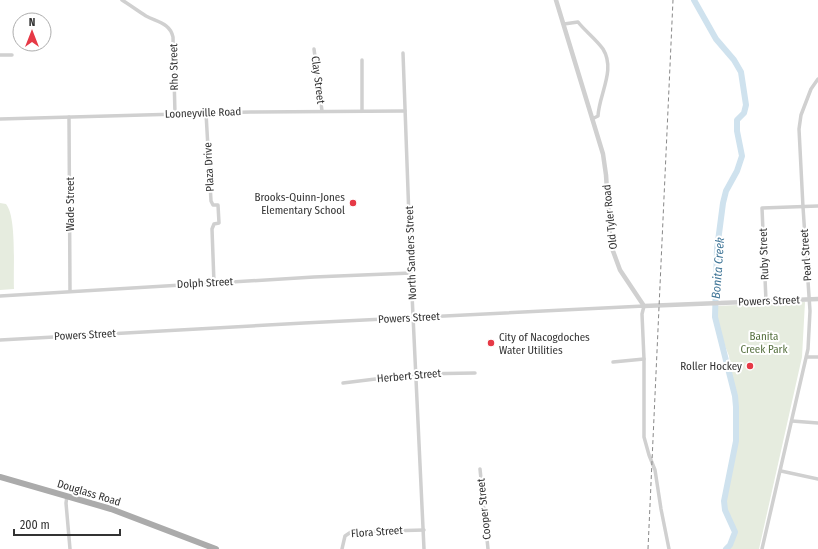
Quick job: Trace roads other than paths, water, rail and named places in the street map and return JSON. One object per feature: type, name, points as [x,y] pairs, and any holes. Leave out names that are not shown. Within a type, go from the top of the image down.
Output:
[{"type":"main road","name":"Douglass Road","points":[[0,477],[122,513],[216,549]]},
{"type":"street","name":"Rho Street","points":[[122,0],[147,17],[162,23],[172,31],[175,114]]},
{"type":"street","name":"Old Tyler Road","points":[[556,0],[603,154],[606,174],[610,236],[613,251],[624,276],[644,306]]},
{"type":"street","points":[[564,24],[578,22],[603,50],[606,59],[608,72],[600,100],[598,116],[592,119]]},
{"type":"street","name":"Clay Street","points":[[314,49],[322,111]]},
{"type":"street","name":"North Sanders Street","points":[[403,52],[411,273],[424,549]]},
{"type":"street","points":[[0,54],[12,55]]},
{"type":"street","points":[[362,60],[362,110]]},
{"type":"street","name":"Pearl Street","points":[[762,549],[807,357],[810,318],[802,206],[800,123],[808,95],[818,79]]},
{"type":"street","name":"Looneyville Road","points":[[0,119],[206,113],[362,110],[405,111]]},
{"type":"street","name":"Plaza Drive","points":[[206,113],[211,201],[213,205],[218,205],[219,223],[214,224],[212,229],[214,283]]},
{"type":"street","name":"Wade Street","points":[[69,117],[70,291]]},
{"type":"street","points":[[802,206],[818,206]]},
{"type":"street","name":"Ruby Street","points":[[766,301],[762,208],[802,206]]},
{"type":"street","name":"Dolph Street","points":[[0,296],[314,277],[411,273]]},
{"type":"street","name":"Powers Street","points":[[0,340],[296,323],[818,299]]},
{"type":"street","points":[[644,306],[642,314],[644,359],[644,437],[655,470],[669,549]]},
{"type":"street","points":[[807,357],[818,357]]},
{"type":"street","points":[[613,362],[644,359]]},
{"type":"street","name":"Herbert Street","points":[[343,383],[416,374],[475,373]]},
{"type":"street","points":[[792,422],[818,423]]},
{"type":"street","name":"Cooper Street","points":[[480,469],[488,549]]},
{"type":"street","points":[[781,471],[818,479]]},
{"type":"street","points":[[67,496],[66,503],[70,549]]},
{"type":"street","name":"Flora Street","points":[[342,549],[345,536],[351,532],[424,530]]},
{"type":"waterway","name":"Bonita Creek","points":[[694,0],[716,39],[734,60],[741,72],[746,105],[744,113],[737,120],[737,131],[742,156],[737,171],[726,191],[717,249],[715,317],[735,396],[736,407],[736,441],[724,501],[725,510],[735,532],[730,545],[726,549]]},
{"type":"railway","points":[[648,549],[673,0]]},
{"type":"place","name":"Brooks-Quinn-Jones Elementary School","points":[[353,203]]},
{"type":"place","name":"City of Nacogdoches Water Utilities","points":[[491,343]]},
{"type":"place","name":"Roller Hockey","points":[[750,366]]},
{"type":"park label","name":"Banita Creek Park","points":[[764,342]]}]
